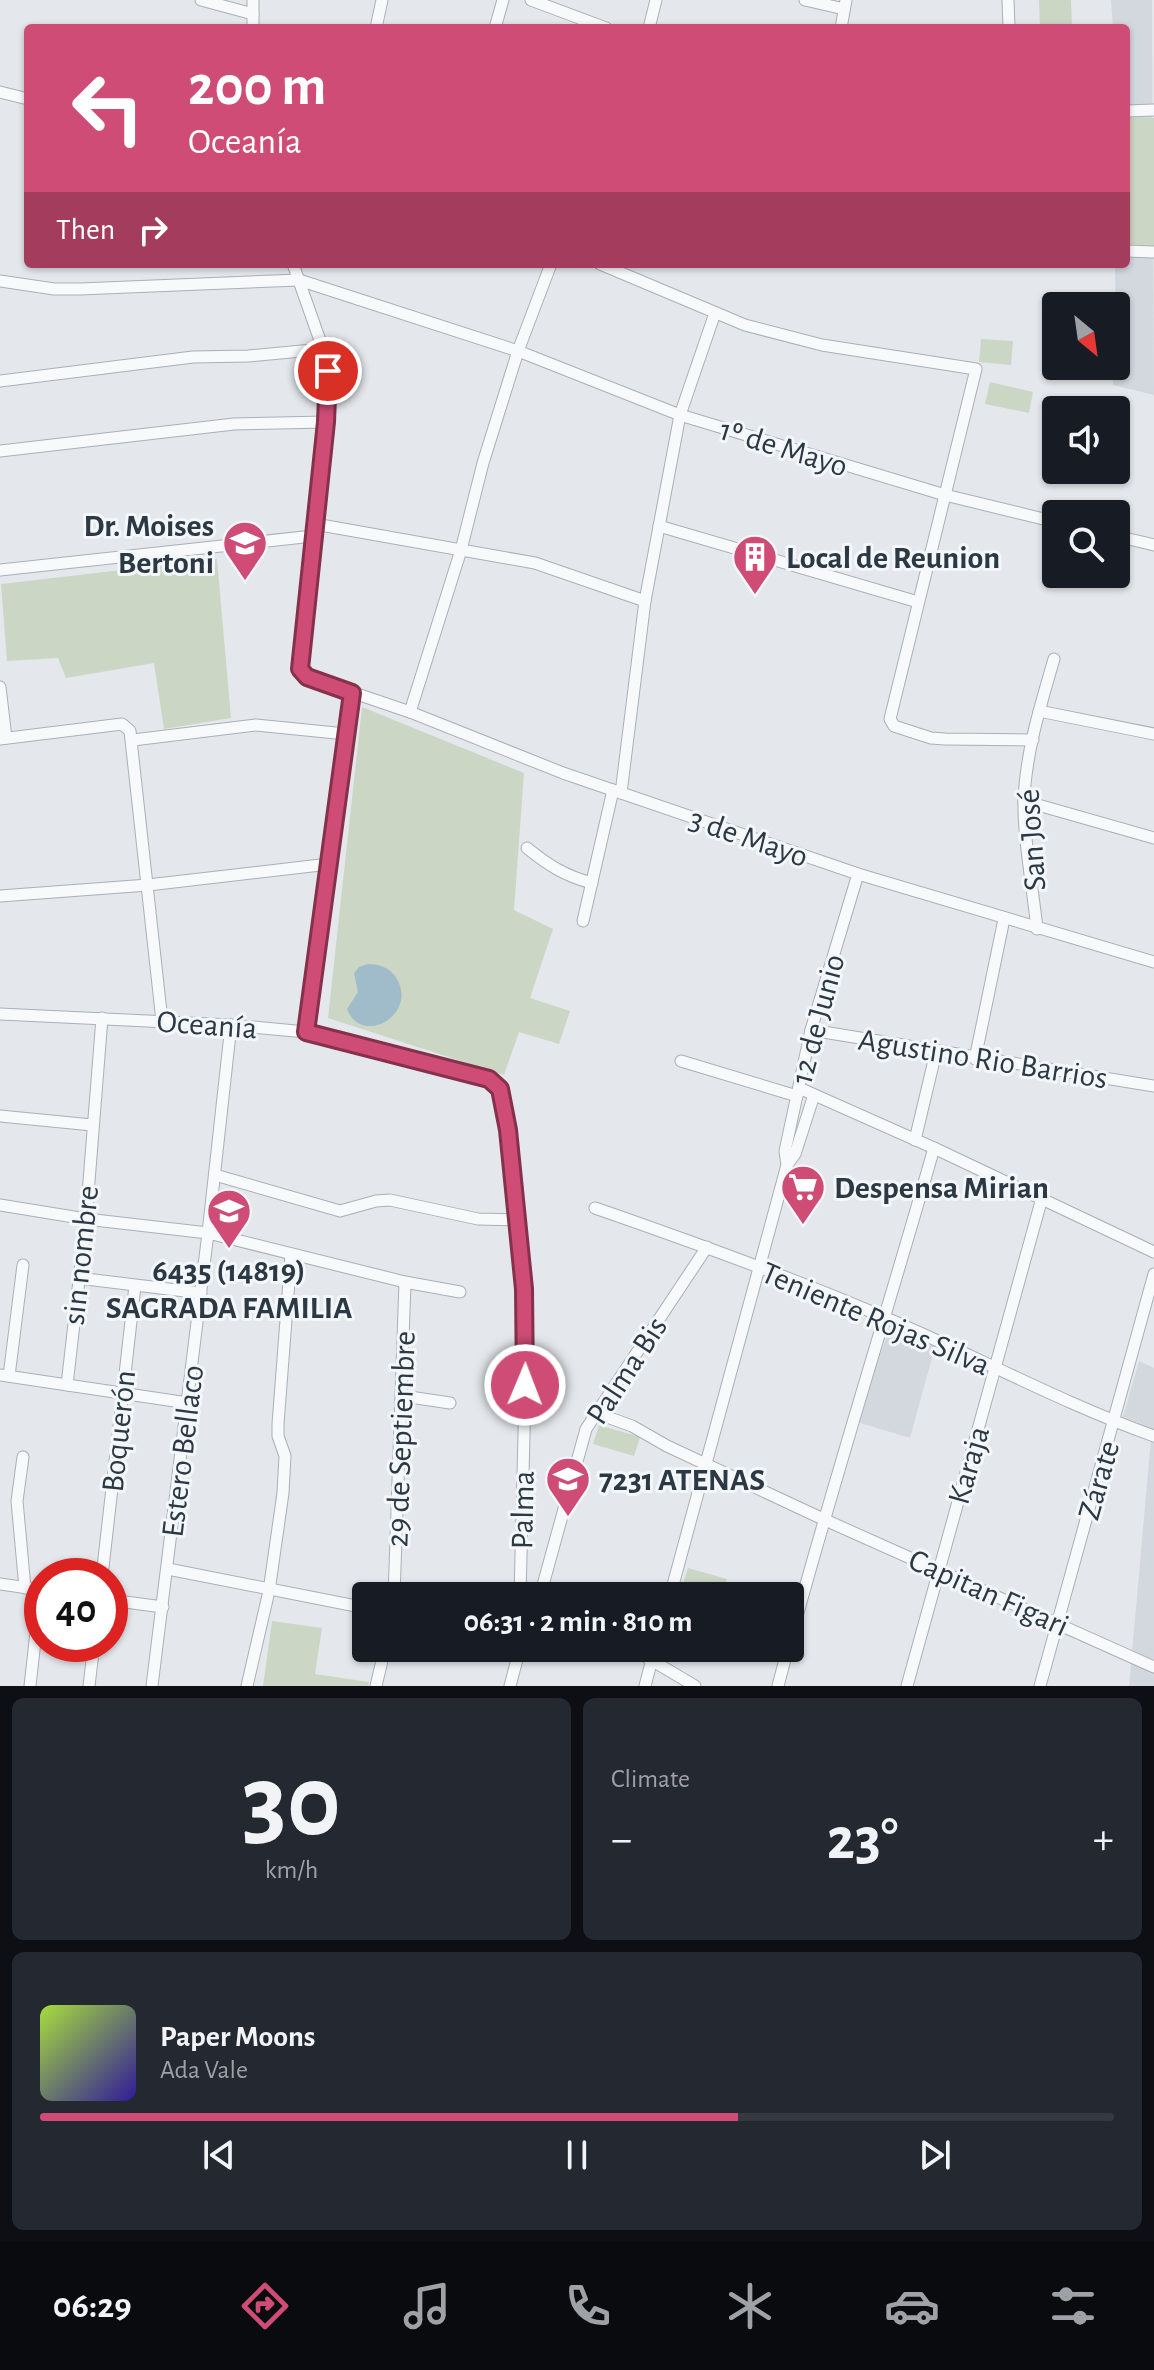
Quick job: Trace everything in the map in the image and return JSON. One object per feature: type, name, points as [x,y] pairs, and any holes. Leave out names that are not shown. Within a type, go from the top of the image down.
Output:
[{"type":"street","points":[[201,0],[249,13]]},
{"type":"street","points":[[252,24],[249,13],[253,0]]},
{"type":"street","points":[[377,24],[382,0]]},
{"type":"street","points":[[496,24],[503,0]]},
{"type":"street","points":[[531,0],[595,24]]},
{"type":"street","points":[[650,24],[656,0]]},
{"type":"street","points":[[805,0],[845,4],[842,24]]},
{"type":"street","points":[[1008,0],[1009,24]]},
{"type":"street","points":[[0,92],[24,98]]},
{"type":"street","points":[[1130,111],[1154,110]]},
{"type":"street","points":[[1130,251],[1154,252]]},
{"type":"street","points":[[294,268],[328,371],[326,422],[314,530]]},
{"type":"street","points":[[410,712],[461,550],[483,463],[518,351],[549,268]]},
{"type":"street","points":[[609,268],[745,325],[822,345],[976,369],[890,712],[894,726],[919,735],[945,739],[1033,740]]},
{"type":"street","points":[[0,281],[54,289],[80,289],[299,280]]},
{"type":"street","name":"1º de Mayo","points":[[299,280],[518,351],[680,415],[945,495],[1042,519]]},
{"type":"street","points":[[583,921],[617,792],[645,601],[680,415],[715,313]]},
{"type":"street","points":[[0,381],[193,357],[323,349]]},
{"type":"street","points":[[0,451],[234,424],[326,422]]},
{"type":"street","points":[[659,526],[918,602]]},
{"type":"street","points":[[0,570],[314,530],[535,563],[645,601]]},
{"type":"street","name":"3 de Mayo","points":[[314,530],[300,669],[307,677],[410,712],[617,792],[858,874],[1154,962]]},
{"type":"street","points":[[1130,539],[1154,545]]},
{"type":"street","name":"San José","points":[[1037,929],[1024,801],[1039,711],[1054,659]]},
{"type":"street","points":[[0,687],[3,738],[122,724],[131,736],[162,1021]]},
{"type":"street","points":[[306,1032],[352,693]]},
{"type":"street","points":[[1039,711],[1154,734]]},
{"type":"street","points":[[131,736],[256,725],[346,734]]},
{"type":"street","points":[[1024,801],[1154,838]]},
{"type":"street","points":[[527,848],[548,866],[592,883]]},
{"type":"street","points":[[0,896],[148,885],[329,864]]},
{"type":"street","name":"12 de Junio","points":[[787,1165],[785,1151],[811,1030],[858,874]]},
{"type":"street","points":[[975,1059],[1004,919]]},
{"type":"street","name":"Oceanía","points":[[0,1014],[231,1025],[306,1032],[489,1079],[500,1089]]},
{"type":"street","name":"sin nombre","points":[[67,1385],[86,1219],[102,1018]]},
{"type":"street","name":"Estero Bellaco","points":[[152,1686],[231,1025]]},
{"type":"street","name":"Agustino Rio Barrios","points":[[811,1030],[1154,1086]]},
{"type":"street","points":[[915,1140],[936,1052]]},
{"type":"street","points":[[681,1061],[814,1095],[1154,1252]]},
{"type":"street","name":"Palma","points":[[500,1089],[504,1100],[518,1220],[526,1354],[520,1582]]},
{"type":"street","name":"12 de Junio","points":[[674,1582],[787,1165],[795,1154],[814,1095]]},
{"type":"street","points":[[0,1116],[92,1125]]},
{"type":"street","points":[[804,1590],[934,1148]]},
{"type":"street","points":[[215,1175],[340,1211],[390,1200],[478,1219],[518,1220]]},
{"type":"street","name":"Karaja","points":[[907,1686],[1042,1198]]},
{"type":"street","points":[[0,1205],[86,1219],[208,1233],[405,1282],[460,1292]]},
{"type":"street","name":"Teniente Rojas Silva","points":[[595,1208],[707,1247],[886,1318],[1114,1422],[1154,1436]]},
{"type":"street","name":"Palma Bis","points":[[547,1582],[586,1429],[707,1247]]},
{"type":"street","points":[[247,1686],[269,1591],[283,1493],[285,1456],[278,1436],[278,1424],[291,1255]]},
{"type":"street","points":[[23,1265],[4,1376],[188,1403]]},
{"type":"street","name":"Zárate","points":[[1040,1686],[1154,1274]]},
{"type":"street","points":[[78,1278],[201,1293]]},
{"type":"street","name":"29 de Septiembre","points":[[395,1582],[405,1282]]},
{"type":"street","name":"Boquerón","points":[[104,1558],[135,1286]]},
{"type":"street","points":[[403,1396],[450,1403]]},
{"type":"street","name":"Capitan Figari","points":[[596,1413],[632,1426],[823,1519],[1154,1667]]},
{"type":"street","points":[[23,1457],[17,1501],[24,1577]]},
{"type":"street","points":[[168,1569],[352,1606]]},
{"type":"street","points":[[0,1584],[24,1588]]},
{"type":"street","points":[[128,1602],[163,1607]]},
{"type":"street","points":[[30,1686],[33,1662]]},
{"type":"street","points":[[89,1686],[92,1662]]},
{"type":"street","points":[[376,1686],[382,1662]]},
{"type":"street","points":[[510,1686],[516,1662]]},
{"type":"street","points":[[645,1686],[652,1662]]},
{"type":"street","points":[[654,1662],[695,1686]]},
{"type":"street","points":[[778,1686],[784,1662]]},
{"type":"shaded area","points":[[1111,0],[1152,0],[1154,395],[1113,385],[1113,380],[1130,380],[1130,292],[1115,292],[1115,268],[1130,268],[1130,24],[1113,24]]},
{"type":"shaded area","points":[[891,1323],[936,1343],[910,1438],[857,1422]]},
{"type":"shaded area","points":[[1139,1361],[1154,1368],[1154,1686],[1129,1686],[1152,1428],[1123,1417]]},
{"type":"green space","points":[[1039,0],[1071,0],[1072,24],[1040,24]]},
{"type":"green space","points":[[1130,118],[1154,118],[1154,246],[1130,244]]},
{"type":"green space","points":[[981,339],[1013,341],[1011,365],[979,362]]},
{"type":"green space","points":[[990,382],[1033,392],[1029,413],[985,404]]},
{"type":"green space","points":[[217,559],[231,718],[164,729],[154,663],[66,678],[58,658],[7,661],[1,584]]},
{"type":"green space","points":[[362,707],[524,773],[514,910],[553,929],[530,998],[570,1011],[559,1044],[519,1032],[504,1075],[328,1018]]},
{"type":"green space","points":[[599,1425],[640,1437],[634,1456],[593,1444]]},
{"type":"green space","points":[[688,1568],[727,1579],[726,1582],[684,1582]]},
{"type":"green space","points":[[272,1621],[322,1628],[315,1674],[369,1682],[368,1686],[263,1686]]},
{"type":"water","points":[[368,964],[380,965],[395,976],[401,990],[401,1002],[386,1021],[364,1026],[354,1020],[347,1009],[358,992],[354,973]]},
{"type":"place","name":"Dr. Moises Bertoni","points":[[245,582]]},
{"type":"place","name":"Local de Reunion","points":[[755,596]]},
{"type":"place","name":"Despensa Mirian","points":[[803,1226]]},
{"type":"place","name":"6435 (14819) SAGRADA FAMILIA","points":[[229,1250]]},
{"type":"place","name":"7231 ATENAS","points":[[568,1518]]},
{"type":"route","points":[[328,371],[326,422],[300,669],[307,677],[352,693],[306,1032],[489,1079],[500,1089],[508,1130],[524,1289],[525,1385]]}]
